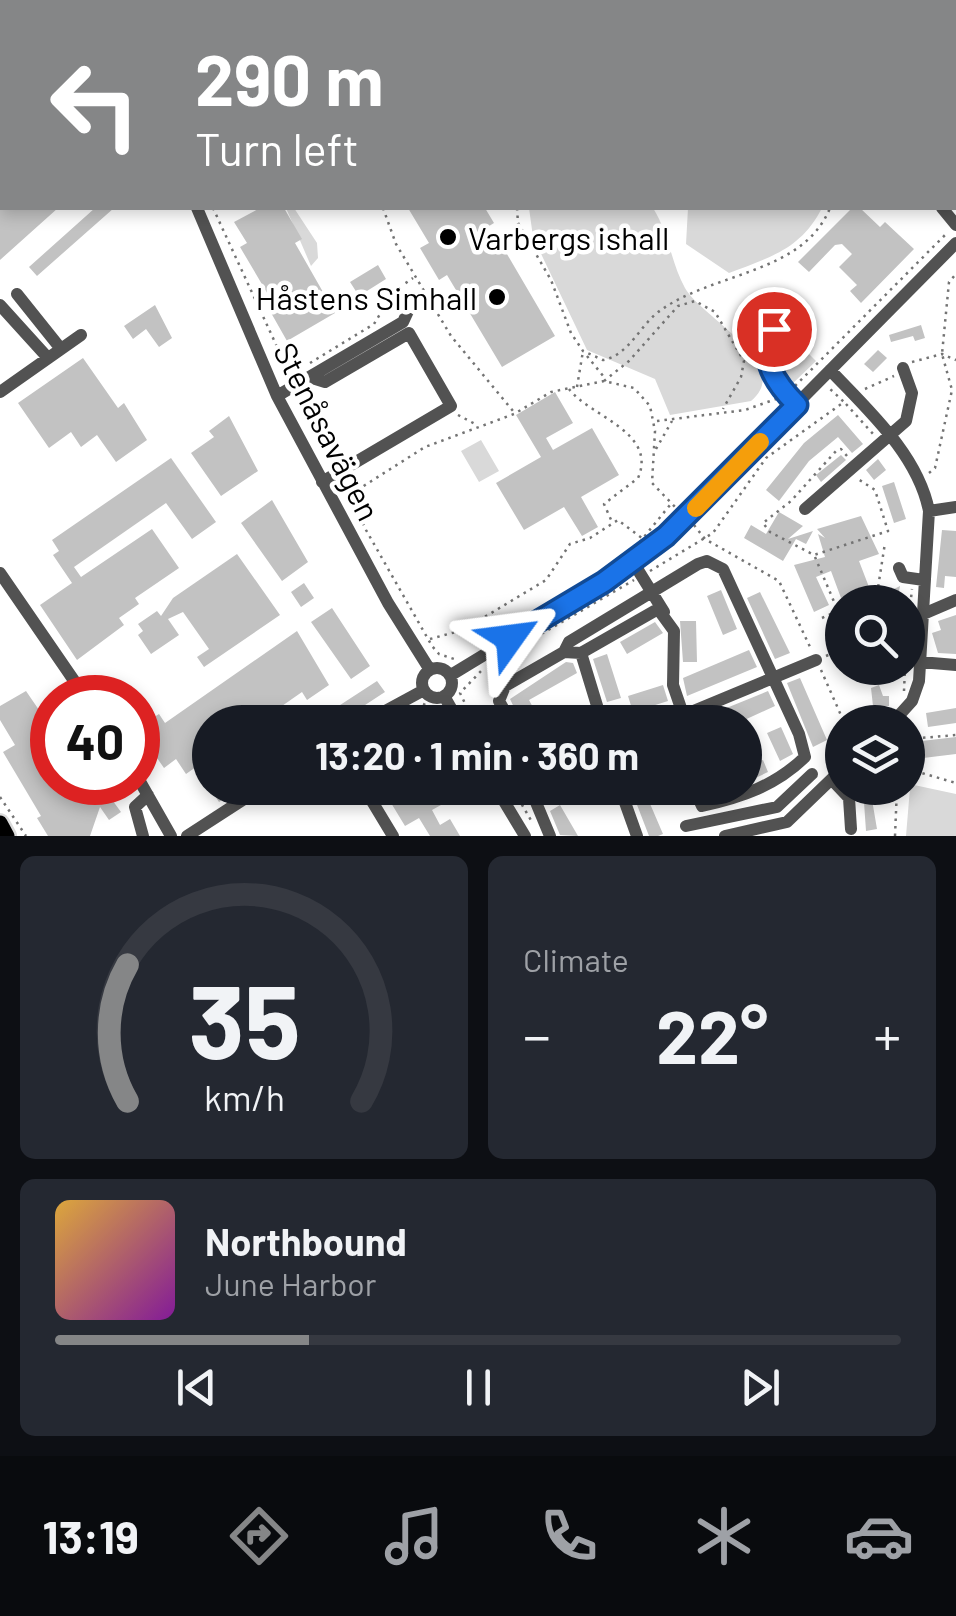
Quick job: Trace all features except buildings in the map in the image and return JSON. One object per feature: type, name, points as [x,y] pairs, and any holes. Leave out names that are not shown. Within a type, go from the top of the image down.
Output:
[{"type":"main road","points":[[0,823],[8,836]]},
{"type":"street","name":"Stenåsavägen","points":[[198,210],[277,396],[430,670]]},
{"type":"street","points":[[453,705],[452,687],[457,672],[681,523],[797,405],[835,375],[956,243]]},
{"type":"street","points":[[17,294],[55,354]]},
{"type":"street","points":[[0,305],[55,354]]},
{"type":"street","points":[[277,396],[292,380],[309,377],[403,322],[409,309]]},
{"type":"street","points":[[783,316],[770,334],[766,353],[786,393],[797,405]]},
{"type":"street","points":[[309,377],[325,382],[409,333],[450,409],[322,482]]},
{"type":"street","points":[[0,392],[82,335]]},
{"type":"street","points":[[805,509],[906,421],[912,406],[903,368]]},
{"type":"street","points":[[835,375],[920,478],[929,512],[918,585]]},
{"type":"street","points":[[929,512],[956,507]]},
{"type":"street","points":[[634,556],[674,631],[675,705]]},
{"type":"street","points":[[501,705],[501,690],[564,652],[569,642],[707,562],[723,570],[805,757],[762,788]]},
{"type":"street","points":[[899,568],[903,577],[919,579]]},
{"type":"street","points":[[0,573],[70,675]]},
{"type":"street","points":[[925,614],[956,600]]},
{"type":"street","points":[[564,652],[580,653],[653,611],[664,612]]},
{"type":"street","points":[[580,653],[597,705]]},
{"type":"street","points":[[712,705],[816,660]]},
{"type":"street","points":[[925,662],[956,665]]},
{"type":"street","points":[[452,701],[431,696],[424,690],[424,677],[430,670],[442,668],[457,672]]},
{"type":"street","points":[[396,705],[424,690]]},
{"type":"street","points":[[686,826],[707,829],[777,807],[812,774]]},
{"type":"street","points":[[725,836],[768,832],[787,822],[825,785]]},
{"type":"street","points":[[138,805],[142,836]]},
{"type":"street","points":[[153,805],[172,836]]},
{"type":"street","points":[[187,836],[235,805]]},
{"type":"street","points":[[374,805],[393,836]]},
{"type":"street","points":[[509,805],[529,830]]},
{"type":"street","points":[[537,805],[550,836]]},
{"type":"street","points":[[626,805],[638,836]]},
{"type":"street","points":[[849,805],[851,829]]},
{"type":"path","points":[[214,210],[292,380],[350,494],[428,640],[436,652],[459,661],[457,672]]},
{"type":"path","points":[[384,210],[414,277],[451,336],[514,414]]},
{"type":"path","points":[[516,210],[521,230],[551,280],[583,351],[604,379],[634,388],[650,406],[656,450],[652,482],[681,512]]},
{"type":"path","points":[[583,351],[603,360],[615,356],[664,307],[764,266],[808,241],[829,210]]},
{"type":"path","points":[[654,421],[758,407],[786,393],[956,225]]},
{"type":"path","points":[[920,478],[935,468],[952,390],[942,354],[949,282],[956,274]]},
{"type":"path","points":[[292,380],[374,324],[394,291],[414,277]]},
{"type":"path","points":[[947,301],[956,299]]},
{"type":"path","points":[[350,494],[426,446],[514,414],[551,392],[604,379],[629,361],[678,306],[695,301],[715,312],[744,361],[741,377],[722,410]]},
{"type":"path","points":[[578,388],[583,351]]},
{"type":"path","points":[[569,389],[584,406],[623,427],[638,453],[638,478],[604,504],[613,523]]},
{"type":"path","points":[[844,402],[886,441]]},
{"type":"path","points":[[450,409],[478,426]]},
{"type":"path","points":[[656,450],[673,420]]},
{"type":"path","points":[[814,555],[888,532],[875,490],[852,468],[841,449],[791,501],[763,523],[770,532],[814,555],[828,585]]},
{"type":"path","points":[[634,556],[634,543],[671,504]]},
{"type":"path","points":[[428,640],[463,630],[546,580],[570,544],[618,520],[642,538]]},
{"type":"path","points":[[694,525],[705,539],[779,581],[836,705]]},
{"type":"path","points":[[878,585],[885,544]]},
{"type":"path","points":[[918,585],[919,579]]},
{"type":"path","points":[[816,660],[825,656]]},
{"type":"path","points":[[416,704],[439,712],[452,701]]},
{"type":"path","points":[[925,738],[956,735]]},
{"type":"path","points":[[925,774],[956,784]]},
{"type":"path","points":[[0,797],[26,836]]},
{"type":"path","points":[[521,805],[529,830]]},
{"type":"path","points":[[895,836],[897,805]]},
{"type":"shaded area","points":[[287,210],[295,210],[317,243],[318,258],[311,266]]},
{"type":"shaded area","points":[[529,210],[654,210],[685,288],[754,357],[762,372],[761,387],[751,401],[670,415],[655,379],[587,350],[533,237]]},
{"type":"shaded area","points":[[688,210],[821,210],[805,233],[783,250],[729,273],[686,244]]},
{"type":"shaded area","points":[[783,328],[816,361],[789,387],[776,358],[776,344]]},
{"type":"shaded area","points":[[481,440],[499,471],[479,482],[461,451]]},
{"type":"shaded area","points":[[925,787],[956,794],[956,836],[906,836],[909,805],[925,805]]},
{"type":"slow traffic","points":[[696,508],[760,442]]},
{"type":"place","name":"Varbergs ishall","points":[[448,237]]},
{"type":"place","name":"Håstens Simhall","points":[[497,297]]},
{"type":"route","points":[[510,638],[604,582],[666,536],[797,405],[767,362],[767,343],[774,329]]}]
